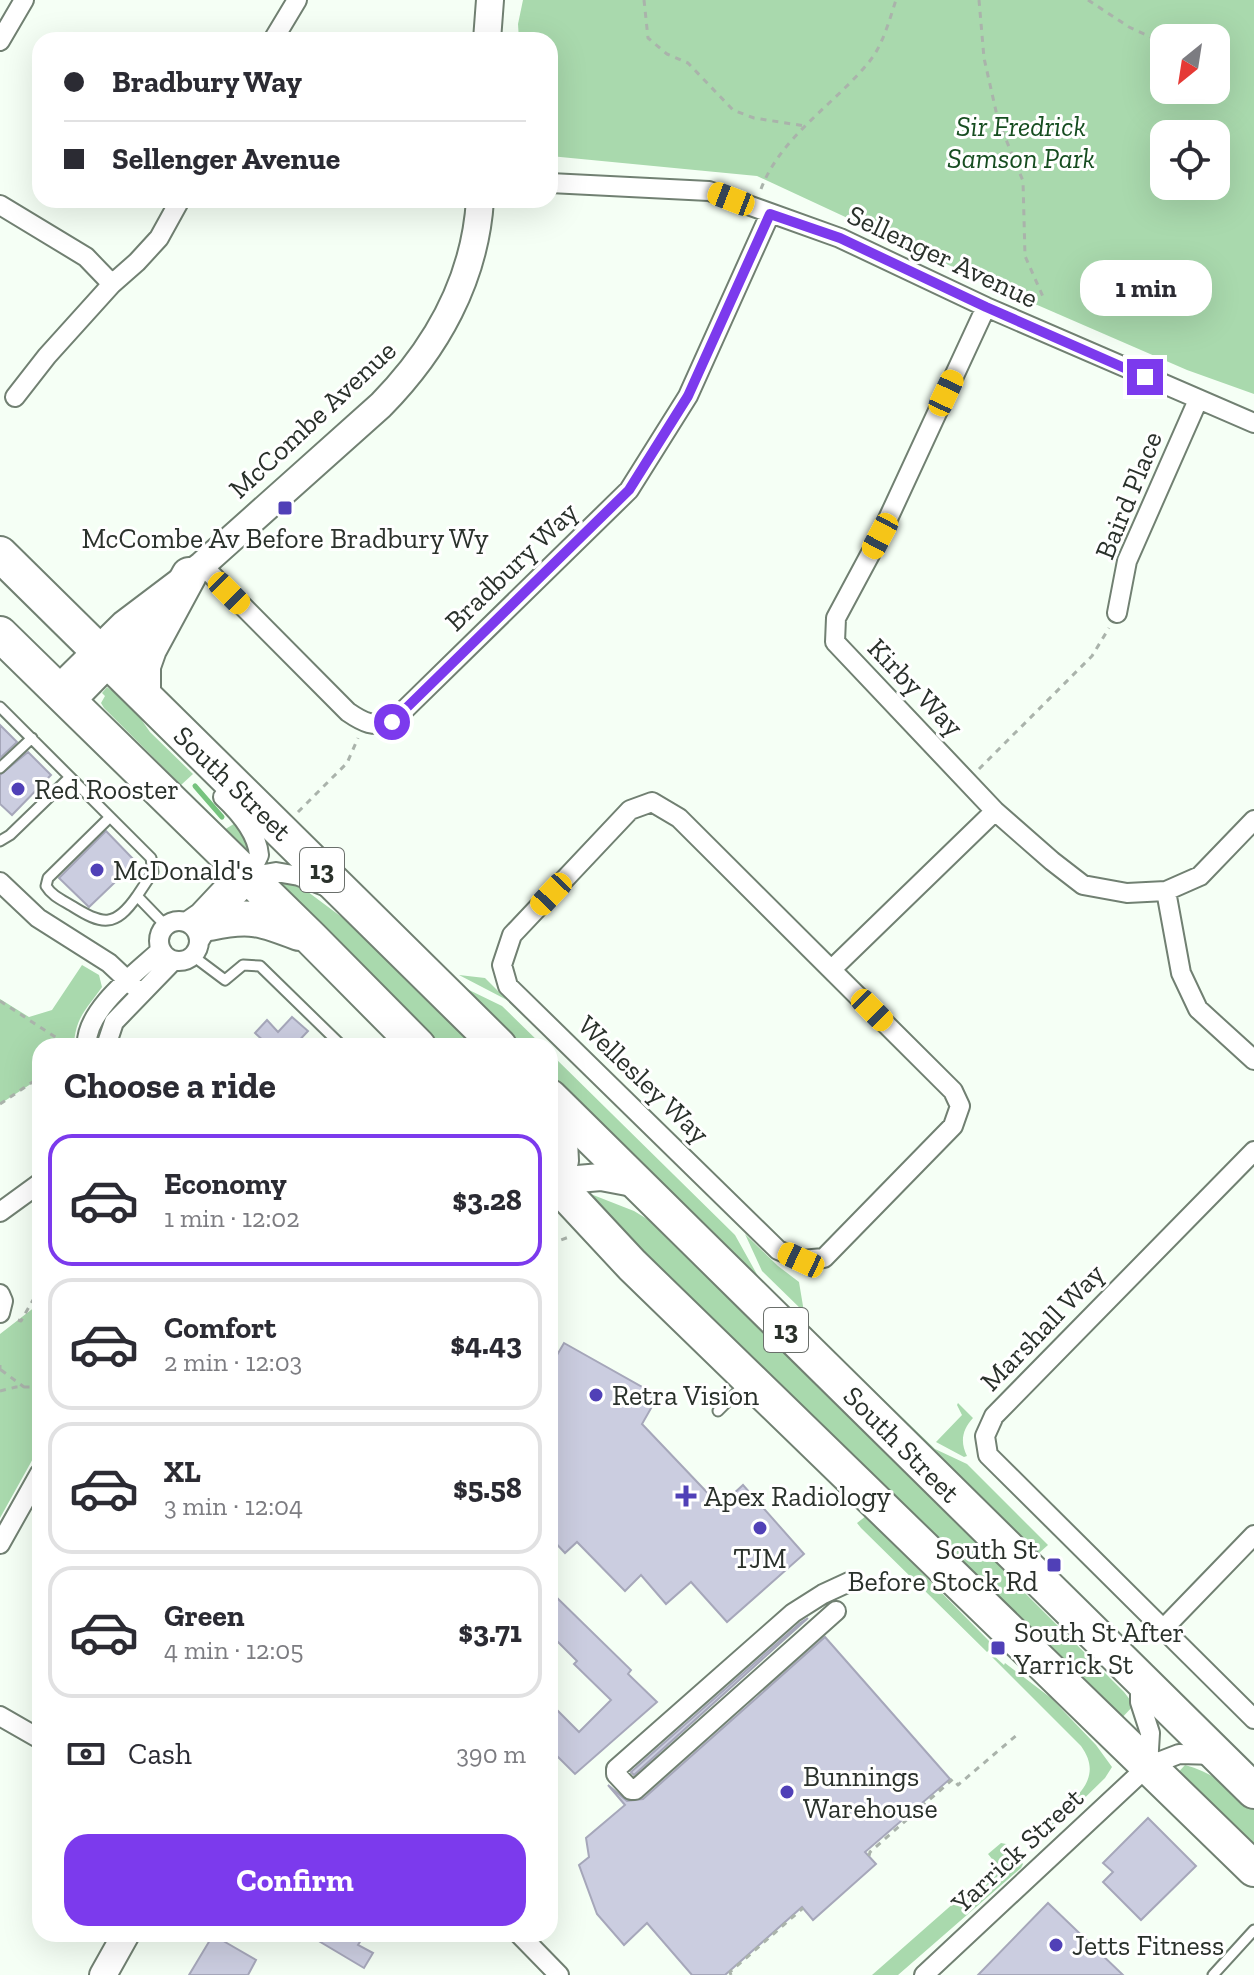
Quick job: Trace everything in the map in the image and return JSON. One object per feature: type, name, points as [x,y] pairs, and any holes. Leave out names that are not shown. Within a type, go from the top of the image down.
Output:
[{"type":"highway","name":"South Street","points":[[0,554],[491,1038]]},
{"type":"highway","points":[[143,695],[143,666],[149,649],[196,570]]},
{"type":"highway","name":"South Street","points":[[0,634],[409,1038]]},
{"type":"highway","points":[[197,935],[237,917],[254,918],[311,938]]},
{"type":"highway","name":"South Street","points":[[558,1105],[1254,1791]]},
{"type":"highway","name":"South Street","points":[[558,1190],[1254,1869]]},
{"type":"street","points":[[0,41],[24,0]]},
{"type":"street","points":[[278,32],[297,0]]},
{"type":"street","points":[[484,1],[486,32]]},
{"type":"street","name":"Sellenger Avenue","points":[[558,183],[709,191],[840,238],[986,307],[1254,423]]},
{"type":"street","points":[[0,205],[86,257],[112,284]]},
{"type":"street","points":[[15,397],[47,356],[112,284],[159,238],[176,208]]},
{"type":"street","name":"McCombe Avenue","points":[[64,696],[104,656],[124,624],[196,570],[381,405],[423,359],[463,281],[477,229],[479,208]]},
{"type":"street","name":"Bradbury Way","points":[[365,724],[392,722],[629,490],[688,396],[762,211]]},
{"type":"street","name":"Kirby Way","points":[[986,307],[880,536],[836,618],[835,642],[995,811],[1083,885],[1127,893],[1166,891],[1200,876],[1254,820]]},
{"type":"street","name":"Baird Place","points":[[1117,613],[1127,561],[1198,400]]},
{"type":"street","points":[[196,570],[348,712],[365,724]]},
{"type":"street","points":[[143,695],[169,742],[236,809],[250,831],[259,855],[241,892],[197,935],[181,962],[167,955],[160,936],[166,926],[179,921],[197,935]]},
{"type":"street","name":"Wellesley Way","points":[[652,802],[679,818],[832,969],[953,1091],[960,1106],[953,1126],[824,1258],[801,1260],[778,1250],[508,986],[502,965],[512,935],[630,810],[652,802]]},
{"type":"street","points":[[832,969],[995,811]]},
{"type":"street","points":[[247,876],[276,872],[299,876],[334,890],[375,923]]},
{"type":"street","points":[[0,882],[38,918],[109,963],[141,993]]},
{"type":"street","points":[[1166,891],[1181,973],[1198,1009],[1254,1060]]},
{"type":"street","points":[[88,1038],[90,1025],[127,980],[167,955]]},
{"type":"street","points":[[109,1038],[114,1022],[141,993],[167,955]]},
{"type":"street","points":[[558,1122],[564,1140],[565,1161],[558,1172]]},
{"type":"street","name":"Marshall Way","points":[[1254,1151],[994,1416],[985,1436],[988,1455],[1254,1719]]},
{"type":"street","points":[[558,1182],[601,1177],[638,1184]]},
{"type":"street","points":[[0,1212],[32,1189]]},
{"type":"street","points":[[0,1544],[32,1487]]},
{"type":"street","points":[[1163,1629],[1254,1535]]},
{"type":"street","points":[[836,1611],[635,1790],[631,1790],[616,1774],[616,1769],[793,1613],[849,1582]]},
{"type":"street","points":[[1140,1679],[1140,1702],[1150,1733],[1148,1766]]},
{"type":"street","points":[[0,1716],[32,1734]]},
{"type":"street","name":"Yarrick Street","points":[[924,1975],[1148,1766],[1179,1754],[1218,1756]]},
{"type":"street","points":[[103,1975],[122,1942]]},
{"type":"street","points":[[527,1942],[559,1975]]},
{"type":"lane","points":[[0,707],[32,738],[151,858],[153,872],[124,915],[109,921],[92,918],[51,894],[46,886],[48,878],[110,817]]},
{"type":"lane","points":[[0,768],[32,738]]},
{"type":"lane","points":[[0,841],[70,777]]},
{"type":"lane","points":[[137,896],[166,926]]},
{"type":"lane","points":[[197,935],[225,980],[243,965],[260,966],[334,1038]]},
{"type":"lane","points":[[718,1411],[750,1379]]},
{"type":"lane","points":[[1213,1975],[1254,1930]]},
{"type":"path","points":[[644,0],[648,38],[667,54],[688,63],[733,110],[754,118],[805,126]]},
{"type":"path","points":[[762,211],[763,183],[777,158],[871,60],[887,28],[896,0]]},
{"type":"path","points":[[979,0],[984,58],[998,120],[1023,181],[1025,256],[1044,299]]},
{"type":"path","points":[[1088,0],[1129,27],[1150,37]]},
{"type":"path","points":[[968,780],[1092,656],[1117,613]]},
{"type":"path","points":[[295,815],[347,763],[365,724]]},
{"type":"path","points":[[0,1001],[57,1038]]},
{"type":"path","points":[[0,1104],[32,1082]]},
{"type":"path","points":[[0,1369],[24,1387]]},
{"type":"path","points":[[0,1391],[32,1387]]},
{"type":"path","points":[[869,1856],[953,1779],[958,1785],[1018,1734]]},
{"type":"path","points":[[731,1975],[730,1972],[803,1908]]},
{"type":"green space","name":"Sir Fredrick Samson Park","points":[[523,0],[1254,0],[1254,394],[1187,370],[996,287],[757,176],[558,157],[558,32],[518,32]]},
{"type":"green space","points":[[107,687],[111,690],[115,688],[129,702],[150,732],[193,774],[181,785],[104,708],[101,703],[105,696],[102,693]]},
{"type":"green space","points":[[237,822],[255,859],[219,833]]},
{"type":"green space","points":[[275,876],[300,886],[359,930],[457,1025],[466,1038],[425,1038],[271,878]]},
{"type":"green space","points":[[396,921],[467,989],[502,1006],[535,1038],[506,1038]]},
{"type":"green space","points":[[82,965],[99,975],[102,987],[79,1020],[75,1038],[32,1038],[32,1083],[0,1104],[0,999],[29,1017],[52,1010]]},
{"type":"green space","points":[[459,975],[485,978],[507,1000]]},
{"type":"green space","points":[[558,1061],[735,1235],[759,1278],[773,1293],[935,1449],[967,1464],[1048,1545],[1039,1553],[558,1090]]},
{"type":"green space","points":[[588,1193],[634,1211],[657,1225],[990,1551],[1016,1584],[1134,1705],[1118,1722],[586,1195]]},
{"type":"green space","points":[[745,1234],[799,1282],[804,1312],[762,1271]]},
{"type":"green space","points":[[32,1309],[32,1460],[0,1518],[0,1334]]},
{"type":"green space","points":[[958,1403],[973,1418],[963,1436],[967,1456],[964,1457],[936,1442],[962,1415]]},
{"type":"green space","points":[[866,1516],[991,1643],[992,1647],[987,1652],[861,1528],[857,1523]]},
{"type":"green space","points":[[993,1655],[1051,1698],[1096,1745],[1112,1767],[1105,1778],[1056,1826],[1042,1826],[1081,1792],[1090,1771],[1088,1759],[1081,1746]]},
{"type":"green space","points":[[1185,1765],[1213,1777],[1254,1807],[1254,1852],[1174,1777]]},
{"type":"green space","points":[[1001,1843],[1006,1844],[1023,1864],[1021,1868],[898,1975],[872,1975],[997,1865],[988,1854]]},
{"type":"building","points":[[0,725],[17,742],[0,758]]},
{"type":"building","name":"Red Rooster","points":[[28,752],[51,775],[12,815],[0,804],[0,775]]},
{"type":"building","name":"McDonald's","points":[[106,831],[136,862],[89,907],[59,878]]},
{"type":"building","points":[[292,1017],[308,1031],[301,1038],[260,1038],[255,1033],[267,1020],[278,1032]]},
{"type":"building","points":[[564,1343],[658,1396],[642,1424],[720,1506],[743,1485],[804,1554],[727,1622],[691,1582],[666,1604],[641,1575],[625,1591],[577,1542],[565,1553],[558,1546],[558,1353]]},
{"type":"building","points":[[558,1599],[631,1670],[628,1674],[657,1702],[575,1774],[558,1757],[558,1711],[579,1732],[611,1700],[574,1664],[577,1661],[558,1642]]},
{"type":"building","points":[[808,1618],[634,1775],[631,1772],[800,1623]]},
{"type":"building","name":"Bunnings Warehouse","points":[[825,1637],[950,1779],[865,1852],[876,1864],[813,1920],[802,1907],[725,1975],[692,1975],[647,1923],[624,1945],[597,1914],[579,1865],[589,1857],[586,1838],[625,1805],[608,1785],[627,1801],[643,1799]]},
{"type":"building","points":[[1148,1818],[1196,1866],[1141,1920],[1103,1882],[1113,1872],[1103,1863]]},
{"type":"building","points":[[1048,1903],[1123,1975],[978,1975]]},
{"type":"building","points":[[209,1942],[225,1942],[256,1960],[248,1975],[189,1975]]},
{"type":"building","points":[[320,1942],[360,1942],[358,1945],[373,1953],[364,1968]]},
{"type":"waterway","points":[[195,786],[222,817]]},
{"type":"place","name":"McCombe Av Before Bradbury Wy","points":[[285,508]]},
{"type":"place","name":"Red Rooster","points":[[18,789]]},
{"type":"place","name":"McDonald's","points":[[97,870]]},
{"type":"place","name":"Retra Vision","points":[[596,1395]]},
{"type":"place","name":"Apex Radiology","points":[[686,1496]]},
{"type":"place","name":"TJM","points":[[760,1528]]},
{"type":"place","name":"South St Before Stock Rd","points":[[1054,1565]]},
{"type":"place","name":"South St After Yarrick St","points":[[998,1648]]},
{"type":"place","name":"Bunnings Warehouse","points":[[787,1792]]},
{"type":"place","name":"Jetts Fitness","points":[[1056,1945]]},
{"type":"route","points":[[392,722],[629,490],[688,396],[770,214],[840,238],[1145,377]]}]
